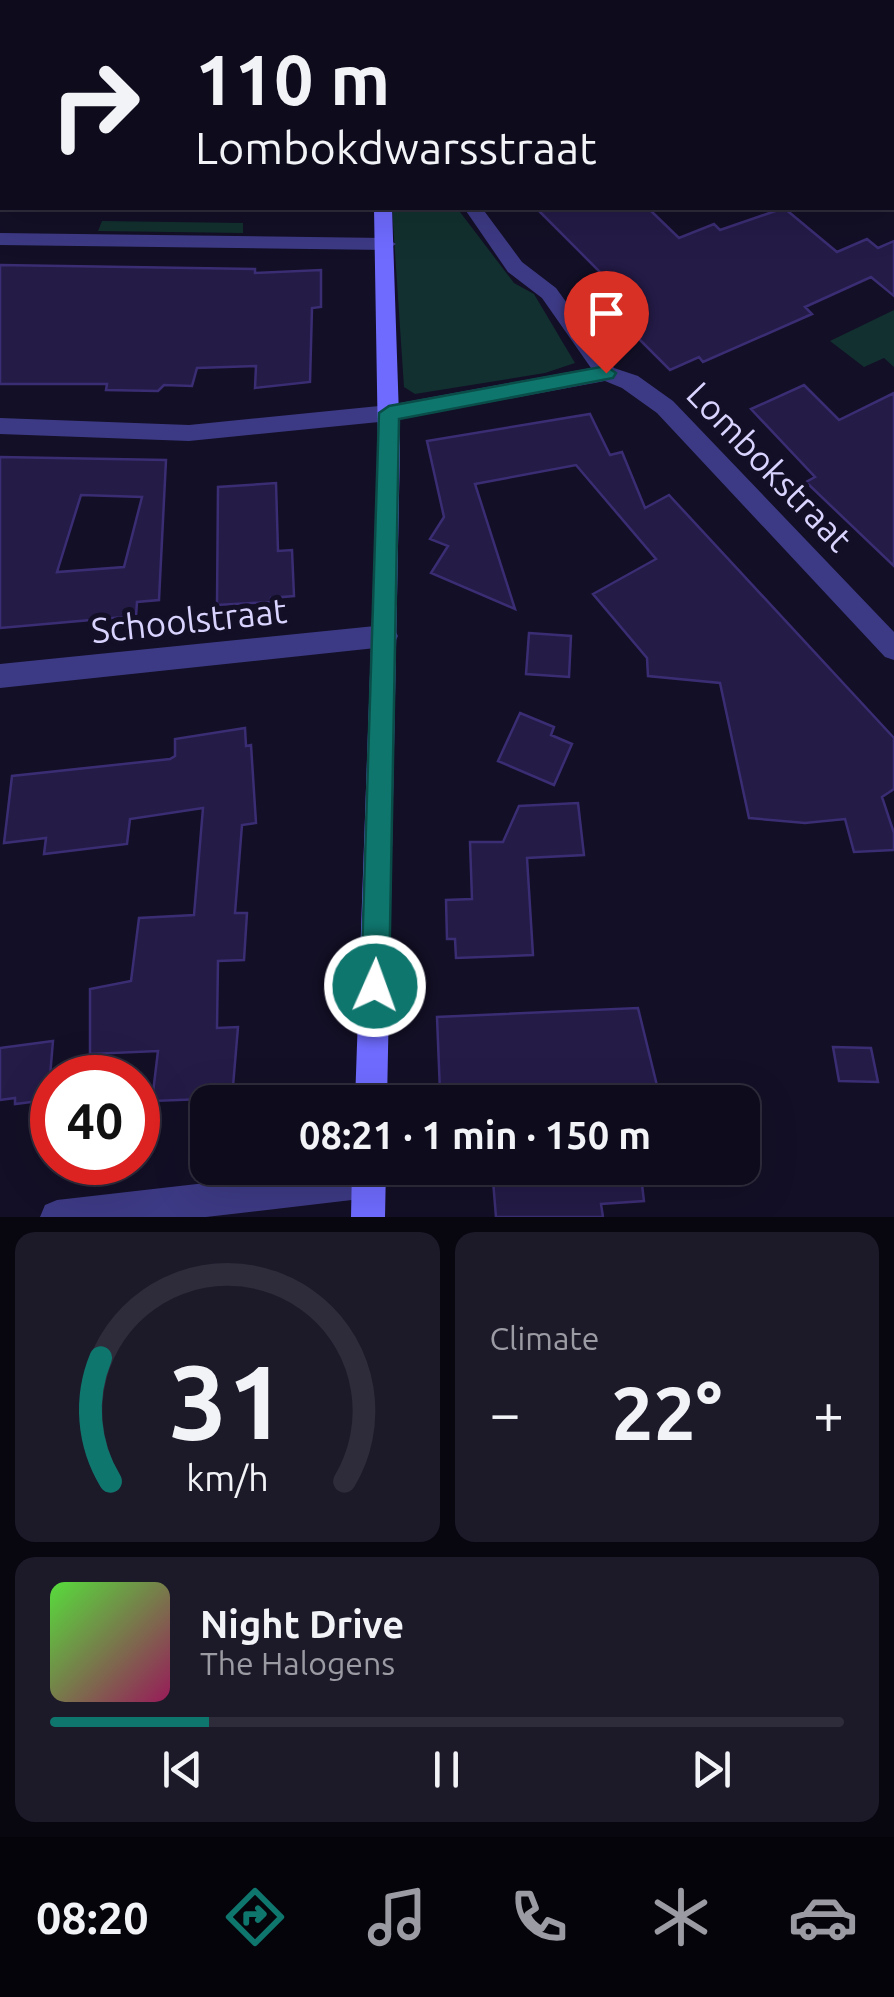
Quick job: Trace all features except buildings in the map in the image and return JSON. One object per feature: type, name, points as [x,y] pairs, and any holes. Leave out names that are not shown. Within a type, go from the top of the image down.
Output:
[{"type":"street","points":[[372,1085],[389,413],[383,210]]},
{"type":"street","name":"Lombokstraat","points":[[474,210],[516,267],[549,294],[606,373],[630,382],[665,407],[894,650]]},
{"type":"street","points":[[0,240],[386,244]]},
{"type":"street","points":[[0,426],[189,433],[389,413],[606,373]]},
{"type":"street","name":"Schoolstraat","points":[[0,676],[385,636]]},
{"type":"street","points":[[56,1217],[289,1185]]},
{"type":"street","points":[[368,1217],[369,1185]]},
{"type":"green space","points":[[392,210],[459,210],[514,283],[534,294],[575,363],[545,373],[415,394],[404,387]]},
{"type":"green space","points":[[102,221],[243,223],[243,233],[98,231]]},
{"type":"green space","points":[[894,310],[894,367],[884,358],[864,367],[830,341]]},
{"type":"route","points":[[375,986],[389,413],[606,373]]}]
